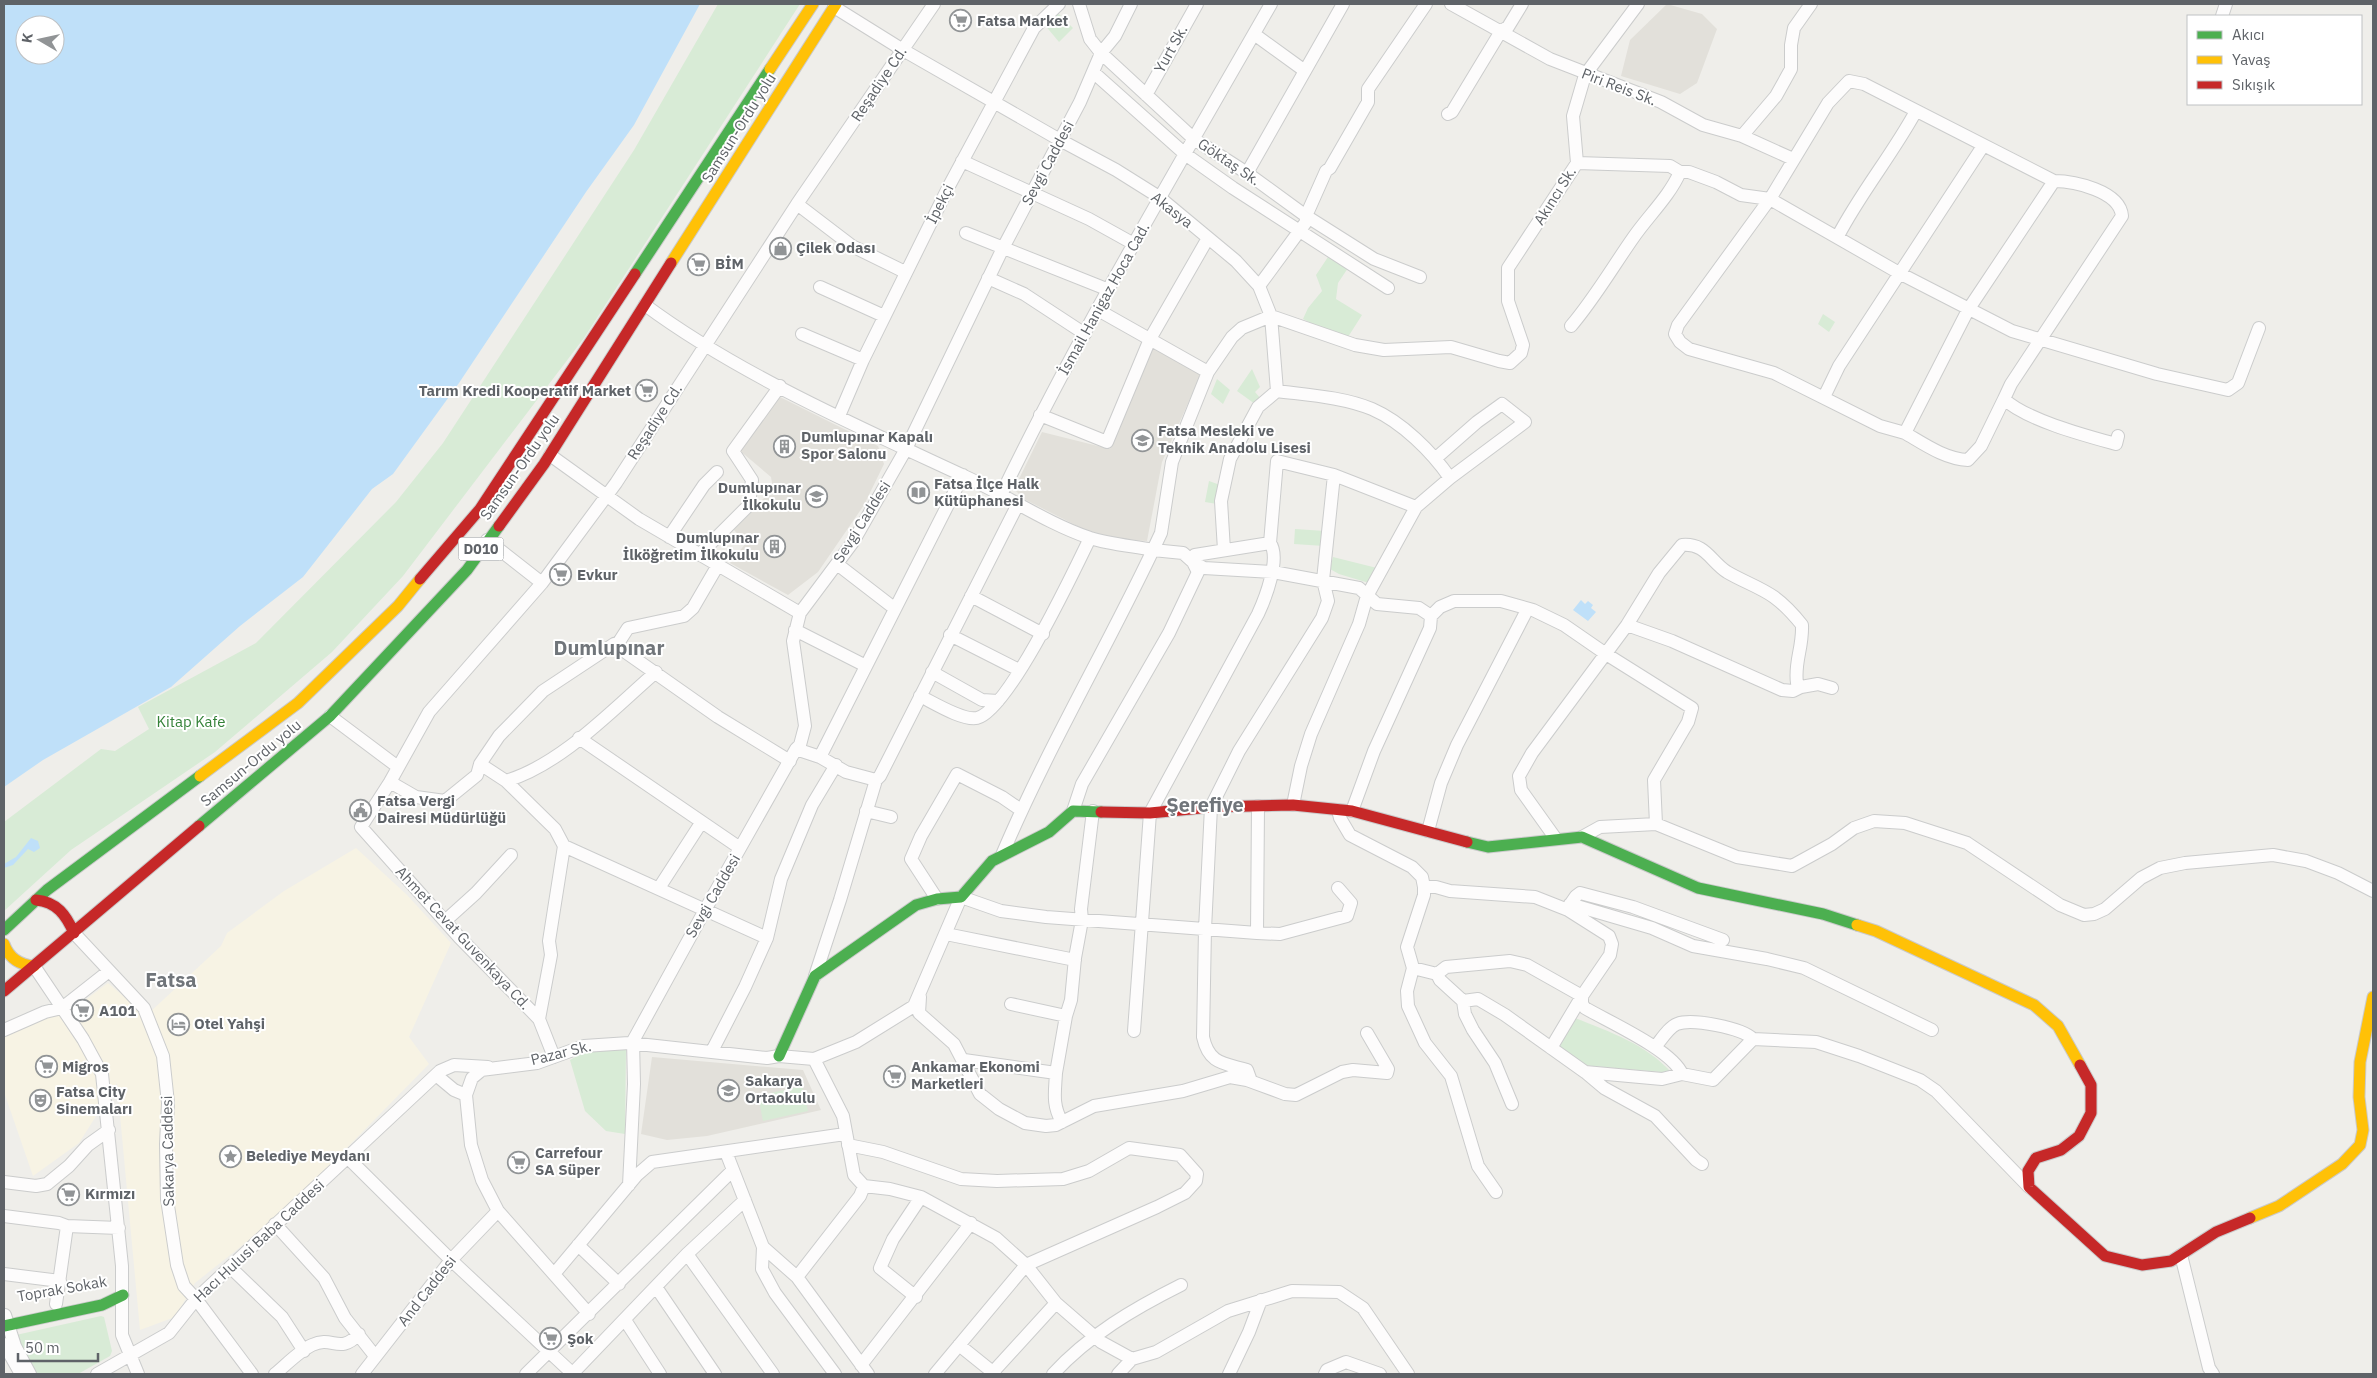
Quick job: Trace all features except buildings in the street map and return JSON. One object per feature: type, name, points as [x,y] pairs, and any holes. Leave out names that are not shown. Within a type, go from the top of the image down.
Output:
[{"type":"main road","name":"Samsun-Ordu yolu","points":[[4,930],[36,900],[298,703],[398,606],[480,508],[814,4]]},
{"type":"main road","name":"Samsun-Ordu yolu","points":[[4,991],[330,716],[467,570],[550,455],[835,5]]},
{"type":"main road","points":[[779,1056],[814,976],[916,905],[937,899],[961,897],[992,861],[1019,849],[1049,832],[1073,811],[1150,813],[1211,807],[1293,806],[1352,811],[1488,847],[1582,837],[1698,888],[1823,914],[1876,931],[2034,1005],[2058,1026],[2092,1085],[2091,1113],[2079,1136],[2061,1150],[2036,1158],[2028,1171],[2029,1187],[2105,1256],[2142,1265],[2171,1261],[2216,1232],[2278,1206],[2342,1164],[2360,1145],[2363,1130],[2359,1097],[2360,1062],[2373,997]]},
{"type":"main road","points":[[36,900],[52,903],[61,911],[74,933]]},
{"type":"main road","points":[[4,944],[11,956],[18,962],[34,966]]},
{"type":"main road","name":"Toprak Sokak","points":[[5,1320],[56,1304],[100,1296],[123,1295]]},
{"type":"main road","name":"Toprak Sokak","points":[[5,1320],[102,1304],[123,1295]]},
{"type":"street","name":"Reşadiye Cd.","points":[[361,827],[390,782],[429,712],[542,583],[606,496],[797,204],[934,4]]},
{"type":"street","name":"İpekçi","points":[[839,416],[863,360],[905,272],[962,161],[1034,28],[1060,4]]},
{"type":"street","name":"Göktaş Sk.","points":[[1079,4],[1090,39],[1101,53],[1194,138],[1247,173],[1306,216],[1374,259],[1420,277]]},
{"type":"street","name":"Sevgi Caddesi","points":[[634,1042],[705,910],[800,745],[805,726],[793,641],[800,613],[853,542],[906,449],[1003,248],[1080,102],[1101,53],[1115,36],[1131,4]]},
{"type":"street","name":"Yurt Sk.","points":[[1146,95],[1196,4]]},
{"type":"street","name":"İsmail Hanigaz Hoca Cad.","points":[[1002,493],[1040,415],[1159,198],[1272,4]]},
{"type":"street","points":[[1247,173],[1343,4]]},
{"type":"street","points":[[1259,286],[1306,222],[1306,216],[1326,171],[1330,168],[1368,102],[1368,89],[1426,4]]},
{"type":"street","name":"Piri Reis Sk.","points":[[1451,4],[1550,59],[1585,75],[1661,102],[1703,125],[1742,136],[1793,159]]},
{"type":"street","points":[[1448,114],[1452,112],[1478,72],[1501,31],[1508,27],[1522,4]]},
{"type":"street","name":"Akıncı Sk.","points":[[1271,316],[1355,345],[1384,350],[1450,347],[1499,362],[1510,362],[1521,353],[1523,345],[1508,301],[1508,268],[1576,163],[1573,116],[1585,75],[1638,4]]},
{"type":"street","points":[[1742,136],[1776,96],[1791,69],[1791,44],[1794,28],[1811,4]]},
{"type":"street","name":"Akasya","points":[[835,5],[903,50],[994,103],[1116,170],[1159,198],[1236,261],[1259,286],[1271,316],[1277,391]]},
{"type":"street","points":[[1254,34],[1305,71]]},
{"type":"street","name":"Göktaş Sk.","points":[[1093,72],[1185,154],[1388,288]]},
{"type":"street","points":[[1849,81],[1864,84],[1984,146],[2054,181],[2079,183],[2115,200],[2122,207],[2122,216],[2012,384],[1981,446],[1968,460],[1958,459],[1928,447],[1905,433],[1880,426],[1774,373],[1689,349],[1680,342],[1676,334],[1678,325],[1770,199],[1828,103],[1849,81]]},
{"type":"street","points":[[1838,236],[1864,190],[1890,154],[1916,111]]},
{"type":"street","points":[[1824,397],[1839,366],[1984,146]]},
{"type":"street","points":[[962,161],[1089,219],[1134,244]]},
{"type":"street","points":[[1576,163],[1670,166],[1680,172],[1689,172],[1716,182],[1741,194],[1770,199],[1838,236],[1901,274],[2012,331],[2039,341],[2157,374],[2228,390],[2238,382],[2259,328]]},
{"type":"street","points":[[1571,326],[1587,307],[1634,237],[1675,183],[1680,172]]},
{"type":"street","points":[[1905,433],[1968,310],[2054,181]]},
{"type":"street","points":[[797,204],[852,246],[905,272]]},
{"type":"street","points":[[966,233],[1109,290]]},
{"type":"street","points":[[1040,415],[1108,442],[1150,339],[1208,238]]},
{"type":"street","points":[[988,278],[1024,294],[1085,334]]},
{"type":"street","points":[[820,287],[884,316]]},
{"type":"street","points":[[645,305],[706,344],[780,386],[906,449],[1002,493],[1018,504],[1090,538],[1153,550],[1183,553],[1193,562],[1204,568],[1273,572],[1359,588],[1377,604],[1420,608],[1431,616]]},
{"type":"street","points":[[1098,310],[1208,372]]},
{"type":"street","points":[[1002,855],[1021,810],[1114,631],[1161,533],[1172,462],[1208,372],[1232,337],[1242,328],[1271,316]]},
{"type":"street","points":[[802,334],[863,360]]},
{"type":"street","points":[[699,555],[749,505],[752,480],[733,451],[780,386]]},
{"type":"street","points":[[1224,550],[1221,501],[1230,459],[1258,407],[1277,391],[1335,399],[1373,410],[1408,433],[1436,458],[1450,478]]},
{"type":"street","points":[[2004,399],[2018,409],[2070,431],[2116,444],[2118,436]]},
{"type":"street","points":[[1293,806],[1301,766],[1311,734],[1358,624],[1367,596],[1416,507],[1450,478],[1525,422],[1502,404],[1477,422],[1436,458]]},
{"type":"street","points":[[550,455],[606,496],[669,537],[800,613]]},
{"type":"street","points":[[1134,1032],[1150,813],[1258,614],[1268,592],[1273,572],[1273,547],[1270,543],[1277,461],[1334,474],[1416,507]]},
{"type":"street","points":[[669,537],[704,485],[717,472]]},
{"type":"street","points":[[1251,1081],[1247,1070],[1214,1060],[1206,1051],[1203,1037],[1205,929],[1211,807],[1239,751],[1322,618],[1328,601],[1323,580],[1334,474]]},
{"type":"street","points":[[820,757],[843,707],[866,666],[963,475]]},
{"type":"street","points":[[814,976],[840,900],[876,780],[880,776],[1018,504]]},
{"type":"street","points":[[920,696],[968,719],[979,718],[992,709],[1043,634],[1090,538]]},
{"type":"street","points":[[487,540],[542,583]]},
{"type":"street","points":[[1073,811],[1082,784],[1168,633],[1198,572],[1193,562],[1195,555],[1270,543]]},
{"type":"street","points":[[1556,839],[1521,790],[1519,776],[1532,753],[1627,625],[1673,554],[1682,545],[1691,544],[1710,554],[1725,570],[1774,597],[1802,625],[1803,643],[1795,669],[1796,684],[1801,687]]},
{"type":"street","points":[[837,564],[894,608]]},
{"type":"street","points":[[617,646],[628,628],[684,616],[693,608],[718,565]]},
{"type":"street","points":[[970,596],[1043,634]]},
{"type":"street","points":[[1352,811],[1374,751],[1430,628],[1431,616],[1440,607],[1454,601],[1501,601],[1526,610],[1533,610],[1564,625],[1692,708],[1688,722],[1654,780],[1656,824]]},
{"type":"street","points":[[1428,831],[1442,783],[1457,745],[1526,610]]},
{"type":"street","points":[[1627,625],[1672,641],[1782,690],[1793,691],[1801,687],[1818,684],[1832,688]]},
{"type":"street","points":[[795,630],[866,666]]},
{"type":"street","points":[[950,635],[1019,670]]},
{"type":"street","points":[[390,782],[416,797],[445,800],[477,775],[480,764],[499,736],[543,691],[614,644],[718,717],[790,761]]},
{"type":"street","points":[[506,781],[533,769],[579,738],[656,672]]},
{"type":"street","points":[[932,672],[982,700],[998,701]]},
{"type":"street","points":[[330,716],[398,767]]},
{"type":"street","points":[[579,738],[740,848]]},
{"type":"street","points":[[796,749],[820,757],[846,772],[876,780]]},
{"type":"street","points":[[480,764],[506,781],[555,829],[564,846],[549,941],[551,955],[539,1019]]},
{"type":"street","points":[[713,1050],[767,938],[781,879],[812,805],[836,765]]},
{"type":"street","points":[[937,899],[911,859],[921,836],[956,774],[1021,810]]},
{"type":"street","points":[[1257,933],[1258,806]]},
{"type":"street","points":[[1338,810],[1340,818],[1350,835],[1412,867],[1422,877],[1424,895],[1407,946],[1413,968],[1407,991],[1408,1006],[1425,1043],[1451,1076],[1478,1166],[1496,1192]]},
{"type":"street","points":[[866,811],[891,817]]},
{"type":"street","points":[[1062,1122],[1055,1110],[1056,1073],[1066,1016],[1071,1000],[1082,920],[1093,811]]},
{"type":"street","points":[[1582,837],[1600,827],[1656,824],[1737,857],[1792,866],[1832,844],[1854,828],[1874,821],[1905,824],[1967,843],[2060,905],[2084,915],[2094,914],[2105,909],[2141,878],[2160,868],[2185,863],[2273,855],[2306,861],[2338,873],[2373,891]]},
{"type":"street","points":[[659,888],[701,823]]},
{"type":"street","name":"Ahmet Cevat Guvenkaya Cd.","points":[[361,827],[445,921],[539,1019],[553,1056]]},
{"type":"street","points":[[564,846],[767,938]]},
{"type":"street","points":[[445,921],[476,893],[511,855]]},
{"type":"street","points":[[1424,887],[1436,886],[1450,891],[1535,897],[1652,928],[1693,946],[1767,959],[1804,968],[1932,1030]]},
{"type":"street","points":[[1132,1359],[1093,1336],[1056,1303],[1026,1265],[996,1238],[972,1223],[921,1197],[890,1189],[864,1186],[854,1175],[843,1116],[814,1059],[856,1042],[914,1006],[921,995],[961,897],[1001,911],[1082,920],[1280,934],[1347,916],[1352,903],[1338,888]]},
{"type":"street","points":[[1568,907],[1580,893],[1633,907],[1723,940]]},
{"type":"street","points":[[1551,1048],[1582,996],[1610,955],[1612,944],[1609,936],[1568,907]]},
{"type":"street","name":"Sakarya Caddesi","points":[[74,933],[144,1008],[163,1056],[168,1103],[166,1199],[176,1265],[184,1286],[196,1299],[252,1374]]},
{"type":"street","points":[[946,934],[1075,960]]},
{"type":"street","points":[[1438,974],[1446,967],[1510,961],[1527,965],[1582,996]]},
{"type":"street","points":[[34,966],[83,1039],[102,1074],[119,1228],[123,1295],[122,1335],[132,1355],[138,1374]]},
{"type":"street","points":[[1413,968],[1438,974]]},
{"type":"street","points":[[4,1030],[45,1012],[62,1008],[109,971]]},
{"type":"street","points":[[1438,974],[1440,980],[1463,1002],[1469,1022],[1495,1063],[1512,1104]]},
{"type":"street","points":[[921,995],[919,1013],[954,1044],[980,1094],[999,1109],[1025,1123],[1046,1126],[1062,1122],[1094,1106],[1120,1100],[1183,1091],[1230,1077],[1251,1081],[1285,1094],[1296,1095],[1342,1072],[1353,1070],[1387,1073],[1388,1069],[1367,1033]]},
{"type":"street","points":[[1582,996],[1582,1004],[1585,1008],[1655,1047],[1679,1067],[1682,1074]]},
{"type":"street","points":[[1463,1002],[1478,999],[1505,1015],[1585,1072],[1604,1088],[1656,1116],[1696,1160],[1702,1164]]},
{"type":"street","points":[[1010,1004],[1066,1016]]},
{"type":"street","points":[[1655,1047],[1675,1024],[1685,1022],[1747,1033],[1753,1039],[1816,1042],[1859,1056],[1920,1080],[1936,1091],[2029,1187]]},
{"type":"street","points":[[1585,1072],[1662,1079],[1682,1074],[1713,1080],[1753,1039]]},
{"type":"street","points":[[629,1185],[634,1042]]},
{"type":"street","name":"Pazar Sk.","points":[[348,1158],[436,1076],[454,1065],[482,1069],[540,1060],[583,1044],[634,1042],[814,1059]]},
{"type":"street","points":[[964,1060],[1056,1073]]},
{"type":"street","points":[[482,1069],[472,1078],[466,1094],[471,1145],[482,1180],[498,1211],[589,1314]]},
{"type":"street","points":[[436,1076],[454,1090],[466,1094]]},
{"type":"street","points":[[4,1182],[36,1186],[47,1184],[69,1166],[88,1145],[109,1130]]},
{"type":"street","points":[[554,1274],[629,1185],[652,1162],[726,1152],[846,1140],[961,1179],[998,1181],[1063,1179],[1090,1171],[1129,1148],[1158,1150],[1180,1155],[1197,1174],[1196,1181],[1185,1193],[1158,1207],[1026,1265],[935,1374]]},
{"type":"street","points":[[726,1152],[763,1247],[762,1269],[775,1293],[835,1374]]},
{"type":"street","points":[[348,1158],[451,1260],[573,1374],[687,1254],[745,1200]]},
{"type":"street","name":"Hacı Hulusi Baba Caddesi","points":[[97,1374],[169,1333],[196,1299],[348,1158]]},
{"type":"street","points":[[526,1374],[733,1170]]},
{"type":"street","points":[[797,1277],[860,1196],[864,1186]]},
{"type":"street","points":[[916,1297],[880,1268],[893,1239],[921,1197]]},
{"type":"street","name":"And Caddesi","points":[[364,1373],[375,1356],[451,1260],[498,1211]]},
{"type":"street","points":[[4,1216],[59,1223],[67,1226],[119,1228]]},
{"type":"street","points":[[763,1247],[797,1277],[864,1370],[972,1223]]},
{"type":"street","points":[[275,1224],[324,1278],[345,1318],[375,1356]]},
{"type":"street","points":[[56,1304],[67,1226]]},
{"type":"street","points":[[578,1245],[618,1284]]},
{"type":"street","points":[[687,1254],[768,1373]]},
{"type":"street","points":[[2180,1255],[2209,1368],[2213,1374]]},
{"type":"street","points":[[230,1266],[282,1317],[304,1351]]},
{"type":"street","points":[[4,1274],[60,1281]]},
{"type":"street","points":[[1053,1374],[1093,1336],[1144,1304],[1181,1285]]},
{"type":"street","points":[[656,1287],[714,1374]]},
{"type":"street","points":[[1118,1374],[1132,1359],[1156,1352],[1228,1311],[1292,1291],[1339,1292],[1363,1308],[1408,1374]]},
{"type":"street","points":[[1229,1374],[1249,1332],[1261,1300]]},
{"type":"street","points":[[960,1345],[994,1373],[1056,1303]]},
{"type":"street","points":[[5,1320],[15,1346],[30,1374]]},
{"type":"street","points":[[625,1320],[660,1374]]},
{"type":"street","points":[[275,1374],[312,1345],[326,1342],[338,1345],[350,1343],[359,1334]]},
{"type":"street","points":[[4,1344],[21,1374]]},
{"type":"street","points":[[1325,1374],[1328,1370],[1346,1362],[1380,1374]]},
{"type":"shaded area","points":[[1667,4],[1702,14],[1717,29],[1697,83],[1680,94],[1621,76],[1630,40]]},
{"type":"shaded area","name":"Fatsa Mesleki ve Teknik Anadolu Lisesi","points":[[1152,344],[1201,374],[1162,462],[1147,541],[1127,540],[1089,532],[1024,499],[1012,487],[1016,485],[1042,432],[1110,449]]},
{"type":"shaded area","name":"Dumlupınar İlkokulu","points":[[778,396],[878,446],[884,464],[864,505],[818,572],[788,595],[730,563],[746,543],[733,529],[773,489],[771,477],[739,450]]},
{"type":"shaded area","points":[[356,848],[407,895],[451,943],[409,1037],[429,1064],[283,1213],[195,1283],[175,1317],[140,1330],[117,1083],[79,1143],[33,1176],[4,1092],[4,1035],[77,1006],[108,983],[136,1007],[148,1014],[221,946],[227,933],[284,891]]},
{"type":"shaded area","name":"Sakarya Ortaokulu","points":[[652,1057],[803,1070],[821,1110],[707,1136],[667,1140],[641,1134]]},
{"type":"green space","name":"Kitap Kafe","points":[[718,4],[800,4],[584,338],[403,576],[332,652],[215,752],[71,850],[4,911],[4,822],[101,749],[115,751],[149,729],[138,707],[256,643],[396,502],[443,443],[634,150]]},
{"type":"green space","points":[[1059,14],[1073,28],[1059,42],[1044,24],[1054,15]]},
{"type":"green space","points":[[1328,257],[1348,268],[1338,283],[1336,299],[1362,315],[1348,337],[1322,329],[1303,319],[1308,308],[1322,291],[1316,275]]},
{"type":"green space","points":[[1823,314],[1835,322],[1829,332],[1818,324]]},
{"type":"green space","points":[[1252,369],[1260,387],[1255,392],[1261,399],[1255,404],[1237,391]]},
{"type":"green space","points":[[1217,379],[1230,390],[1223,404],[1211,394]]},
{"type":"green space","points":[[1209,481],[1220,485],[1217,504],[1205,502]]},
{"type":"green space","points":[[1295,529],[1325,531],[1324,546],[1294,544]]},
{"type":"green space","points":[[1333,557],[1377,568],[1369,583],[1339,574],[1330,569]]},
{"type":"green space","points":[[1575,1018],[1627,1040],[1651,1054],[1672,1073],[1582,1065],[1557,1046]]},
{"type":"green space","points":[[626,1048],[625,1134],[606,1131],[585,1111],[570,1060],[584,1052]]},
{"type":"green space","points":[[802,1086],[808,1111],[763,1121],[758,1096]]},
{"type":"green space","points":[[101,1316],[104,1317],[112,1351],[110,1356],[78,1374],[37,1374],[16,1335]]},
{"type":"water","points":[[4,4],[700,4],[634,125],[586,192],[459,383],[393,474],[372,489],[303,577],[240,626],[171,687],[43,760],[4,787]]},
{"type":"water","points":[[1581,600],[1585,604],[1588,601],[1593,605],[1591,608],[1596,612],[1588,621],[1573,610]]},
{"type":"water","points":[[31,838],[38,841],[40,848],[34,852],[28,849],[13,865],[4,868],[4,864],[16,857]]},
{"type":"traffic: fast","points":[[635,274],[770,69]]},
{"type":"traffic: fast","points":[[199,826],[330,716],[467,570],[499,526]]},
{"type":"traffic: fast","points":[[4,930],[47,890],[200,776]]},
{"type":"traffic: fast","points":[[779,1056],[815,976],[916,905],[937,899],[961,897],[992,861],[1049,832],[1073,811],[1101,812]]},
{"type":"traffic: fast","points":[[1467,842],[1488,847],[1582,837],[1698,888],[1823,914],[1857,925]]},
{"type":"traffic: fast","points":[[4,1326],[102,1305],[123,1295]]},
{"type":"traffic: slow","points":[[770,69],[813,4]]},
{"type":"traffic: slow","points":[[671,263],[836,4]]},
{"type":"traffic: slow","points":[[200,776],[298,703],[398,606],[420,579]]},
{"type":"traffic: slow","points":[[1857,925],[1876,931],[2034,1005],[2058,1026],[2080,1065]]},
{"type":"traffic: slow","points":[[4,944],[16,960],[34,966]]},
{"type":"traffic: slow","points":[[2250,1218],[2279,1206],[2342,1164],[2360,1145],[2363,1130],[2359,1097],[2360,1062],[2373,997]]},
{"type":"traffic: jam","points":[[499,526],[544,464],[671,263]]},
{"type":"traffic: jam","points":[[420,579],[480,509],[635,274]]},
{"type":"traffic: jam","points":[[1101,812],[1150,813],[1211,807],[1293,805],[1352,811],[1467,842]]},
{"type":"traffic: jam","points":[[4,991],[199,826]]},
{"type":"traffic: jam","points":[[36,900],[50,903],[60,910],[74,933]]},
{"type":"traffic: jam","points":[[2080,1065],[2091,1085],[2091,1113],[2079,1136],[2061,1150],[2036,1158],[2028,1171],[2029,1187],[2105,1256],[2142,1265],[2171,1261],[2216,1232],[2250,1218]]},
{"type":"place","name":"Fatsa Market","points":[[961,21]]},
{"type":"place","name":"Çilek Odası","points":[[780,248]]},
{"type":"place","name":"BİM","points":[[699,264]]},
{"type":"place","name":"Tarım Kredi Kooperatif Market","points":[[647,391]]},
{"type":"place","name":"Fatsa Mesleki ve Teknik Anadolu Lisesi","points":[[1142,440]]},
{"type":"place","name":"Dumlupınar Kapalı Spor Salonu","points":[[785,446]]},
{"type":"place","name":"Fatsa İlçe Halk Kütüphanesi","points":[[918,493]]},
{"type":"place","name":"Dumlupınar İlkokulu","points":[[817,497]]},
{"type":"place","name":"Dumlupınar İlköğretim İlkokulu","points":[[775,547]]},
{"type":"place","name":"Evkur","points":[[561,575]]},
{"type":"place","name":"Fatsa Vergi Dairesi Müdürlüğü","points":[[361,810]]},
{"type":"place","name":"A101","points":[[83,1011]]},
{"type":"place","name":"Otel Yahşi","points":[[178,1024]]},
{"type":"place","name":"Migros","points":[[46,1067]]},
{"type":"place","name":"Ankamar Ekonomi Marketleri","points":[[895,1076]]},
{"type":"place","name":"Sakarya Ortaokulu","points":[[729,1090]]},
{"type":"place","name":"Fatsa City Sinemaları","points":[[40,1101]]},
{"type":"place","name":"Belediye Meydanı","points":[[230,1156]]},
{"type":"place","name":"Carrefour SA Süper","points":[[519,1162]]},
{"type":"place","name":"Kırmızı","points":[[69,1194]]},
{"type":"place","name":"Şok","points":[[551,1339]]},
{"type":"district","name":"Dumlupınar","points":[[609,648]]},
{"type":"district","name":"Şerefiye","points":[[1205,805]]},
{"type":"district","name":"Fatsa","points":[[171,980]]}]
